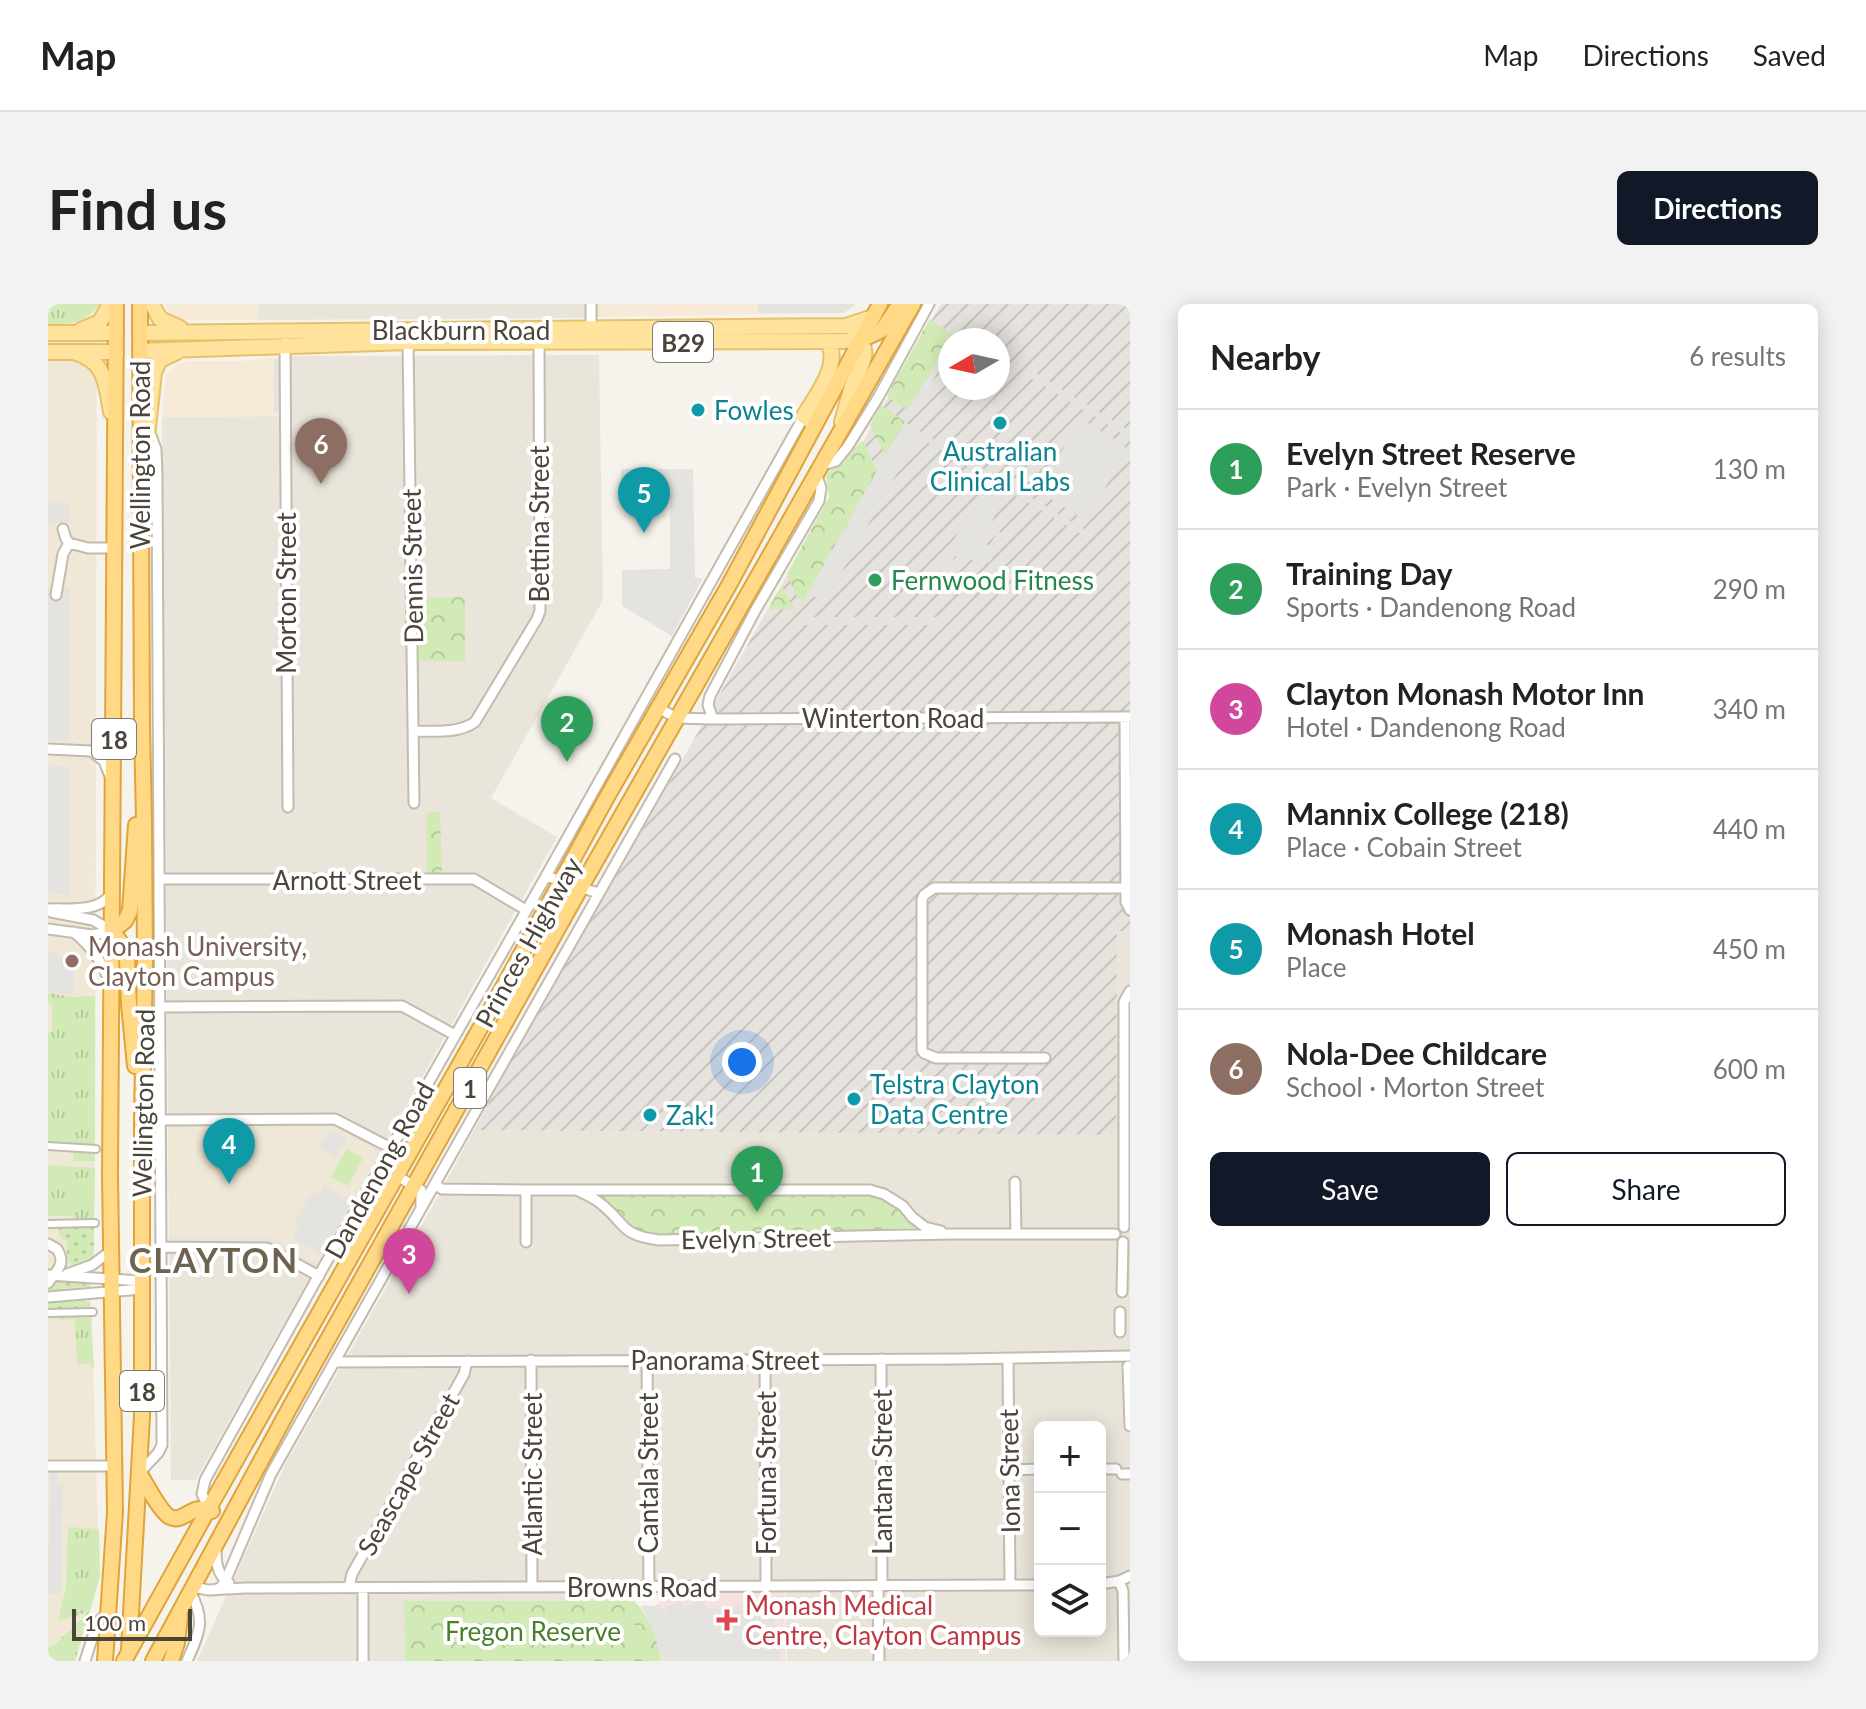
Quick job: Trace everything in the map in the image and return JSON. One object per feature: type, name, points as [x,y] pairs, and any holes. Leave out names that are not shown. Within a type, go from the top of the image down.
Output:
[{"type":"highway","name":"Wellington Road","points":[[105,1661],[114,1539],[110,1285],[115,548],[113,411],[116,352],[113,304]]},
{"type":"highway","points":[[861,340],[882,330],[900,304]]},
{"type":"highway","name":"Princes Highway","points":[[192,1590],[227,1520],[581,887],[913,304]]},
{"type":"highway","name":"Wellington Road","points":[[127,1658],[142,1416],[145,962],[140,482],[145,418],[140,333],[144,305]]},
{"type":"highway","name":"Princes Highway","points":[[127,1658],[729,585],[809,420],[877,310]]},
{"type":"highway","name":"Blackburn Road","points":[[116,333],[140,333]]},
{"type":"highway","name":"Blackburn Road","points":[[116,352],[140,351]]},
{"type":"highway","points":[[113,411],[145,418]]},
{"type":"highway","points":[[142,725],[131,902],[125,921],[112,931],[124,947],[127,959],[142,1115]]},
{"type":"highway","points":[[140,1473],[170,1517],[179,1518],[196,1508],[209,1508],[227,1520]]},
{"type":"highway","name":"1","points":[[153,1661],[192,1590]]},
{"type":"highway","points":[[171,1661],[180,1613]]},
{"type":"highway","points":[[98,1661],[107,1632]]},
{"type":"main road","points":[[73,333],[99,323],[113,304]]},
{"type":"main road","points":[[144,305],[161,320],[193,333]]},
{"type":"main road","name":"Blackburn Road","points":[[140,333],[285,338],[591,335],[846,326],[877,310]]},
{"type":"main road","points":[[840,429],[852,386],[864,363],[864,346],[846,326]]},
{"type":"main road","name":"Blackburn Road","points":[[48,333],[116,333]]},
{"type":"main road","name":"Blackburn Road","points":[[408,336],[539,342],[591,335],[861,340]]},
{"type":"main road","name":"Blackburn Road","points":[[140,351],[181,350],[285,338]]},
{"type":"main road","points":[[809,420],[831,366],[828,341]]},
{"type":"main road","points":[[145,418],[157,365],[165,357],[181,350]]},
{"type":"main road","name":"Blackburn Road","points":[[48,352],[116,352]]},
{"type":"main road","points":[[74,352],[89,357],[98,366],[113,411]]},
{"type":"street","points":[[591,304],[591,335]]},
{"type":"street","name":"Princes Highway","points":[[713,719],[708,705],[710,696],[821,497],[818,469],[836,461],[848,446],[929,304]]},
{"type":"street","name":"Dennis Street","points":[[408,336],[414,803]]},
{"type":"street","name":"Morton Street","points":[[285,338],[288,807]]},
{"type":"street","name":"Bettina Street","points":[[414,731],[457,730],[475,722],[540,611],[539,342]]},
{"type":"street","points":[[140,1473],[162,1445],[157,461],[145,418]]},
{"type":"street","name":"Dandenong Road","points":[[209,1508],[202,1494],[205,1480],[714,575],[809,420]]},
{"type":"street","points":[[63,529],[69,543],[88,548],[115,548]]},
{"type":"street","points":[[777,542],[803,530]]},
{"type":"street","points":[[56,595],[63,554],[69,543]]},
{"type":"street","points":[[714,575],[746,596]]},
{"type":"street","points":[[734,618],[755,611]]},
{"type":"street","name":"Winterton Road","points":[[658,708],[677,718],[713,719],[1128,717]]},
{"type":"street","points":[[1128,717],[1126,902],[1130,910]]},
{"type":"street","points":[[91,751],[105,744],[114,734]]},
{"type":"street","points":[[48,749],[91,751],[100,756],[113,788]]},
{"type":"street","points":[[214,1590],[226,1580],[263,1491],[314,1397],[675,759]]},
{"type":"street","points":[[646,776],[649,804]]},
{"type":"street","points":[[144,822],[159,805]]},
{"type":"street","points":[[546,876],[598,893]]},
{"type":"street","name":"Arnott Street","points":[[160,879],[474,879],[526,910]]},
{"type":"street","points":[[48,910],[97,906],[108,899],[113,888]]},
{"type":"street","points":[[1045,1058],[936,1058],[924,1053],[924,895],[934,888],[1126,888]]},
{"type":"street","points":[[48,910],[93,920],[112,931]]},
{"type":"street","points":[[48,929],[92,935],[112,931]]},
{"type":"street","points":[[74,932],[102,961],[113,988]]},
{"type":"street","points":[[145,962],[161,1002]]},
{"type":"street","points":[[1122,1292],[1127,1113],[1124,1002],[1128,993]]},
{"type":"street","points":[[161,1002],[402,1006],[455,1035]]},
{"type":"street","name":"Dandenong Road","points":[[457,1111],[462,1137]]},
{"type":"street","points":[[161,1120],[335,1119],[391,1148]]},
{"type":"street","points":[[48,1146],[96,1149]]},
{"type":"street","name":"Dandenong Road","points":[[397,1176],[422,1192],[420,1212]]},
{"type":"street","points":[[1015,1182],[1016,1234]]},
{"type":"street","name":"Evelyn Street","points":[[436,1185],[442,1189],[526,1190],[870,1190],[884,1194],[903,1206],[925,1227],[952,1234]]},
{"type":"street","points":[[526,1190],[526,1242]]},
{"type":"street","name":"Evelyn Street","points":[[577,1190],[600,1202],[626,1231],[640,1238],[659,1240],[952,1234],[1124,1235]]},
{"type":"street","points":[[48,1224],[95,1223]]},
{"type":"street","points":[[48,1244],[57,1249],[61,1257],[60,1268],[53,1277]]},
{"type":"street","points":[[161,1247],[267,1248],[319,1276]]},
{"type":"street","points":[[53,1277],[92,1265],[111,1251]]},
{"type":"street","points":[[53,1277],[110,1285],[142,1285]]},
{"type":"street","points":[[48,1297],[110,1285]]},
{"type":"street","points":[[48,1313],[93,1312]]},
{"type":"street","points":[[1120,1332],[1123,1317]]},
{"type":"street","name":"Panorama Street","points":[[334,1362],[1115,1356],[1129,1361]]},
{"type":"street","name":"Iona Street","points":[[1008,1358],[1010,1585]]},
{"type":"street","name":"Lantana Street","points":[[879,1661],[881,1359]]},
{"type":"street","name":"Atlantic Street","points":[[531,1360],[532,1587]]},
{"type":"street","name":"Cantala Street","points":[[647,1360],[649,1587]]},
{"type":"street","name":"Fortuna Street","points":[[765,1360],[766,1587]]},
{"type":"street","name":"Seascape Street","points":[[349,1587],[352,1574],[464,1374],[467,1361]]},
{"type":"street","points":[[1129,1361],[1130,1426]]},
{"type":"street","points":[[290,1407],[314,1397]]},
{"type":"street","points":[[48,1466],[114,1466]]},
{"type":"street","points":[[1009,1470],[1034,1469]]},
{"type":"street","points":[[216,1543],[218,1569],[226,1580]]},
{"type":"street","points":[[1106,1583],[1130,1576]]},
{"type":"street","name":"Browns Road","points":[[226,1580],[245,1588]]},
{"type":"street","points":[[1119,1581],[1123,1591],[1124,1661]]},
{"type":"street","name":"Browns Road","points":[[192,1590],[1034,1585]]},
{"type":"street","points":[[363,1588],[363,1661]]},
{"type":"street","points":[[187,1661],[199,1635],[200,1623],[192,1590]]},
{"type":"street","points":[[85,1661],[95,1626],[109,1611]]},
{"type":"shaded area","name":"Monash University, Clayton Campus","points":[[48,304],[97,304],[95,1158],[94,1251],[90,1259],[99,1564],[90,1609],[53,1646],[48,1647]]},
{"type":"shaded area","points":[[166,304],[258,304],[257,320],[172,320],[167,314]]},
{"type":"shaded area","points":[[258,304],[599,304],[599,317],[257,320]]},
{"type":"shaded area","points":[[599,304],[856,304],[844,313],[599,317]]},
{"type":"shaded area","points":[[758,304],[856,304],[844,313],[758,313]]},
{"type":"shaded area","points":[[941,304],[1130,304],[1130,931],[1117,931],[1116,1135],[474,1130]]},
{"type":"shaded area","points":[[599,355],[603,600],[491,798],[557,837],[196,1480],[171,1480],[162,417],[289,416],[289,356]]},
{"type":"shaded area","points":[[289,356],[289,416],[162,417],[166,375],[176,365],[186,361],[242,361]]},
{"type":"shaded area","points":[[274,359],[281,359],[281,413],[274,413]]},
{"type":"shaded area","points":[[938,361],[938,372],[913,412],[908,409]]},
{"type":"shaded area","points":[[1027,368],[1130,431],[1130,438],[1024,374]]},
{"type":"shaded area","points":[[1081,419],[1126,448],[1125,455],[1085,520],[1038,491]]},
{"type":"shaded area","points":[[905,422],[1084,529],[1081,534],[1009,491],[981,540],[989,546],[998,531],[1006,536],[989,563],[982,559],[978,564],[970,559],[967,563],[955,556],[929,601],[922,597],[988,479],[918,436],[824,603],[808,593]]},
{"type":"shaded area","points":[[621,469],[693,469],[695,578],[703,578],[672,636],[622,606],[622,570],[670,569],[670,497],[621,497]]},
{"type":"shaded area","points":[[48,503],[69,503],[69,523],[48,523]]},
{"type":"shaded area","points":[[48,585],[49,590],[69,588],[69,741],[48,741]]},
{"type":"shaded area","points":[[796,617],[943,617],[944,625],[796,625]]},
{"type":"shaded area","points":[[48,765],[69,767],[69,895],[48,893]]},
{"type":"shaded area","points":[[1117,931],[1130,931],[1130,1661],[787,1661],[785,1591],[630,1591],[634,1601],[404,1601],[405,1661],[197,1661],[285,1465],[474,1130],[1115,1135]]},
{"type":"shaded area","points":[[48,951],[74,966],[74,995],[48,992]]},
{"type":"shaded area","points":[[335,1127],[374,1149],[376,1156],[319,1259],[312,1261],[268,1235],[170,1237],[169,1128]]},
{"type":"shaded area","points":[[330,1129],[347,1139],[336,1158],[319,1148]]},
{"type":"shaded area","points":[[324,1185],[352,1201],[323,1255],[293,1236],[299,1226],[294,1223],[312,1192],[318,1195]]},
{"type":"shaded area","points":[[48,1470],[59,1470],[56,1484],[63,1485],[61,1594],[48,1594]]},
{"type":"shaded area","name":"Monash Medical Centre, Clayton Campus","points":[[655,1592],[784,1592],[786,1661],[682,1661],[674,1631]]},
{"type":"shaded area","name":"Monash Medical Centre, Clayton Campus","points":[[702,1599],[707,1608],[728,1608],[760,1599],[763,1606],[769,1604],[782,1661],[663,1661],[641,1606],[660,1603],[669,1622],[664,1608],[681,1600],[685,1607]]},
{"type":"green space","points":[[48,304],[100,304],[77,321],[48,325]]},
{"type":"green space","points":[[930,319],[942,328],[938,328],[938,360],[908,409],[887,395]]},
{"type":"green space","points":[[881,405],[905,422],[885,455],[870,425]]},
{"type":"green space","points":[[863,441],[877,470],[803,602],[795,593],[787,574],[829,497],[828,472],[844,462]]},
{"type":"green space","points":[[782,586],[794,609],[768,609]]},
{"type":"green space","points":[[465,597],[465,661],[413,661],[413,598]]},
{"type":"green space","points":[[440,812],[442,875],[427,876],[426,813]]},
{"type":"green space","points":[[48,993],[95,996],[95,1161],[73,1161],[73,1145],[48,1143],[48,1032],[52,1032],[52,1004],[48,1003]]},
{"type":"green space","points":[[346,1149],[363,1158],[348,1186],[331,1177]]},
{"type":"green space","points":[[48,1165],[95,1168],[94,1221],[73,1221],[73,1216],[48,1216]]},
{"type":"green space","points":[[866,1191],[893,1205],[915,1225],[915,1232],[644,1235],[633,1230],[600,1198],[603,1193]]},
{"type":"green space","points":[[58,1226],[94,1226],[94,1253],[86,1261],[87,1264],[70,1264],[67,1242],[59,1236]]},
{"type":"green space","points":[[62,1278],[90,1281],[90,1287],[66,1288],[48,1293],[51,1285]]},
{"type":"green space","points":[[48,1300],[79,1300],[90,1303],[90,1309],[48,1309]]},
{"type":"green space","points":[[58,1315],[91,1315],[94,1369],[91,1369],[91,1363],[77,1364],[75,1319],[61,1320]]},
{"type":"green space","points":[[68,1527],[99,1529],[100,1577],[75,1661],[48,1661],[48,1647],[53,1646],[88,1612],[58,1621],[66,1588]]},
{"type":"green space","name":"Fregon Reserve","points":[[404,1601],[634,1601],[652,1629],[662,1661],[405,1661]]},
{"type":"green space","points":[[613,1625],[642,1625],[642,1638],[613,1638]]},
{"type":"place","name":"Fowles","points":[[698,410]]},
{"type":"place","name":"Australian Clinical Labs","points":[[1000,423]]},
{"type":"place","name":"Nola-Dee Childcare","points":[[321,484]]},
{"type":"place","name":"Monash Hotel","points":[[644,533]]},
{"type":"place","name":"Fernwood Fitness","points":[[875,580]]},
{"type":"place","name":"Training Day","points":[[567,762]]},
{"type":"place","name":"Monash University, Clayton Campus","points":[[72,961]]},
{"type":"place","name":"Telstra Clayton Data Centre","points":[[854,1099]]},
{"type":"place","name":"Zak!","points":[[650,1115]]},
{"type":"place","name":"Mannix College (218)","points":[[229,1184]]},
{"type":"place","name":"Evelyn Street Reserve","points":[[757,1212]]},
{"type":"place","name":"Clayton Monash Motor Inn","points":[[409,1294]]},
{"type":"place","name":"Monash Medical Centre, Clayton Campus","points":[[727,1620]]},
{"type":"district","name":"CLAYTON","points":[[214,1259]]}]
